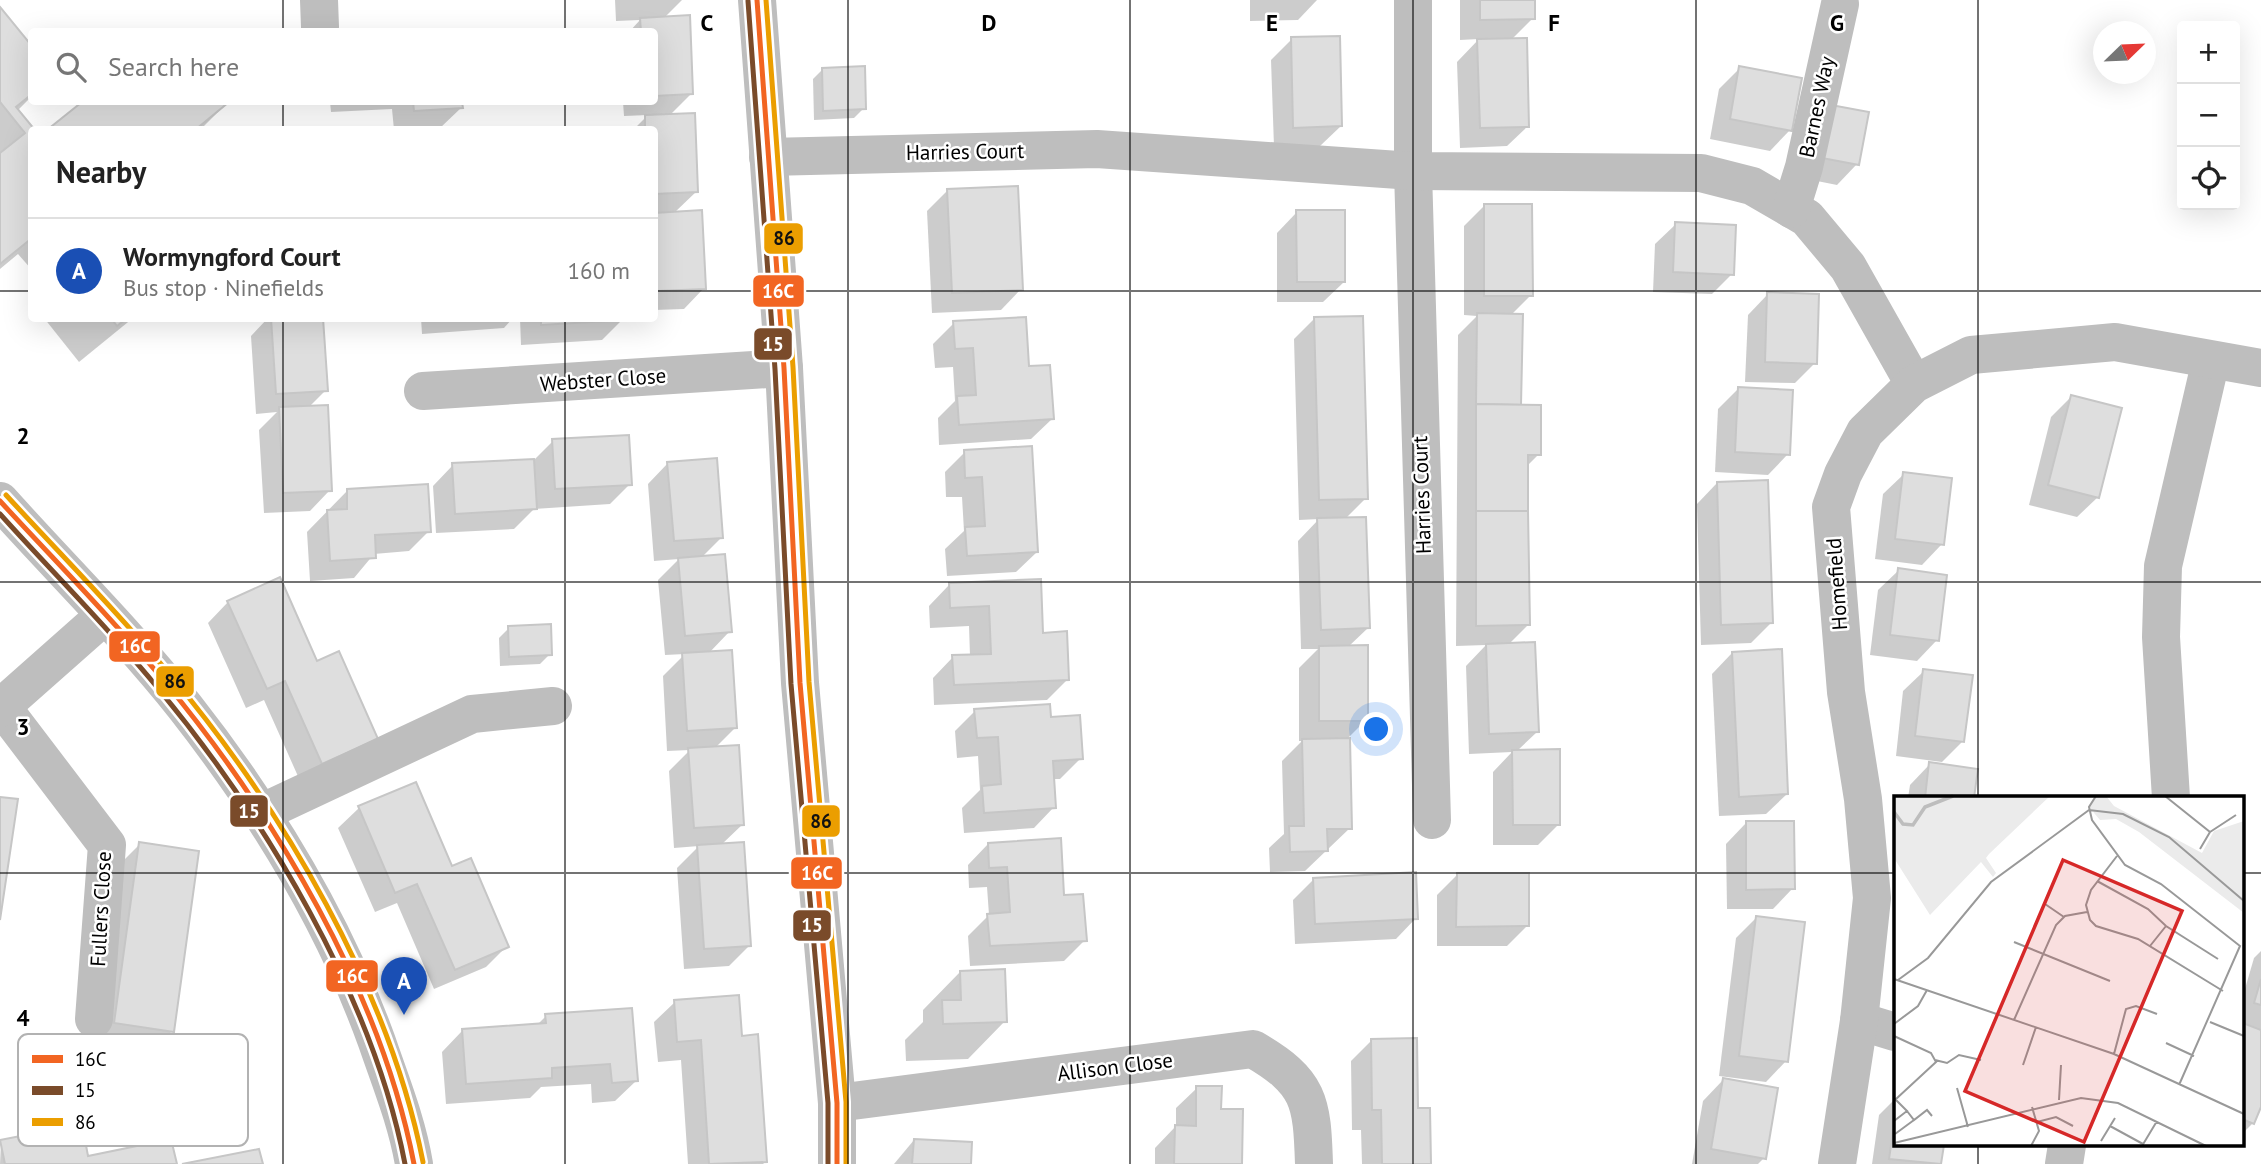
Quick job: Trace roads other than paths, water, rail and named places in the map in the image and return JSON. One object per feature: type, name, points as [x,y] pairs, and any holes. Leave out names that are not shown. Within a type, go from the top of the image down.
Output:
[{"type":"street","points":[[757,0],[784,369],[800,682],[837,1103],[837,1164]]},
{"type":"street","name":"Harries Court","points":[[1413,0],[1413,171],[1432,820]]},
{"type":"street","name":"Barnes Way","points":[[1791,209],[1804,167],[1840,4]]},
{"type":"street","name":"Harries Court","points":[[768,157],[1097,149],[1413,171],[1702,173],[1752,186],[1807,218],[1848,267],[1914,384]]},
{"type":"street","name":"Homefield","points":[[1837,1164],[1859,1021],[1872,898],[1863,799],[1846,692],[1831,507],[1843,474],[1866,432],[1914,384],[1971,355],[2115,342],[2261,368]]},
{"type":"street","points":[[2171,796],[2161,638],[2164,566],[2211,359]]},
{"type":"street","name":"Webster Close","points":[[422,391],[784,369]]},
{"type":"street","points":[[0,501],[184,706],[261,813],[313,896],[357,987],[408,1130],[414,1164]]},
{"type":"street","name":"Fullers Close","points":[[93,1019],[107,845],[1,708],[104,616]]},
{"type":"street","points":[[261,813],[472,714],[553,706]]},
{"type":"street","points":[[1859,1021],[1894,1032]]},
{"type":"street","name":"Allison Close","points":[[837,1103],[1253,1049],[1283,1067],[1305,1094],[1312,1121],[1314,1164]]},
{"type":"street","points":[[2064,1164],[2067,1146]]},
{"type":"place","name":"Wormyngford Court","points":[[404,1015]]}]
